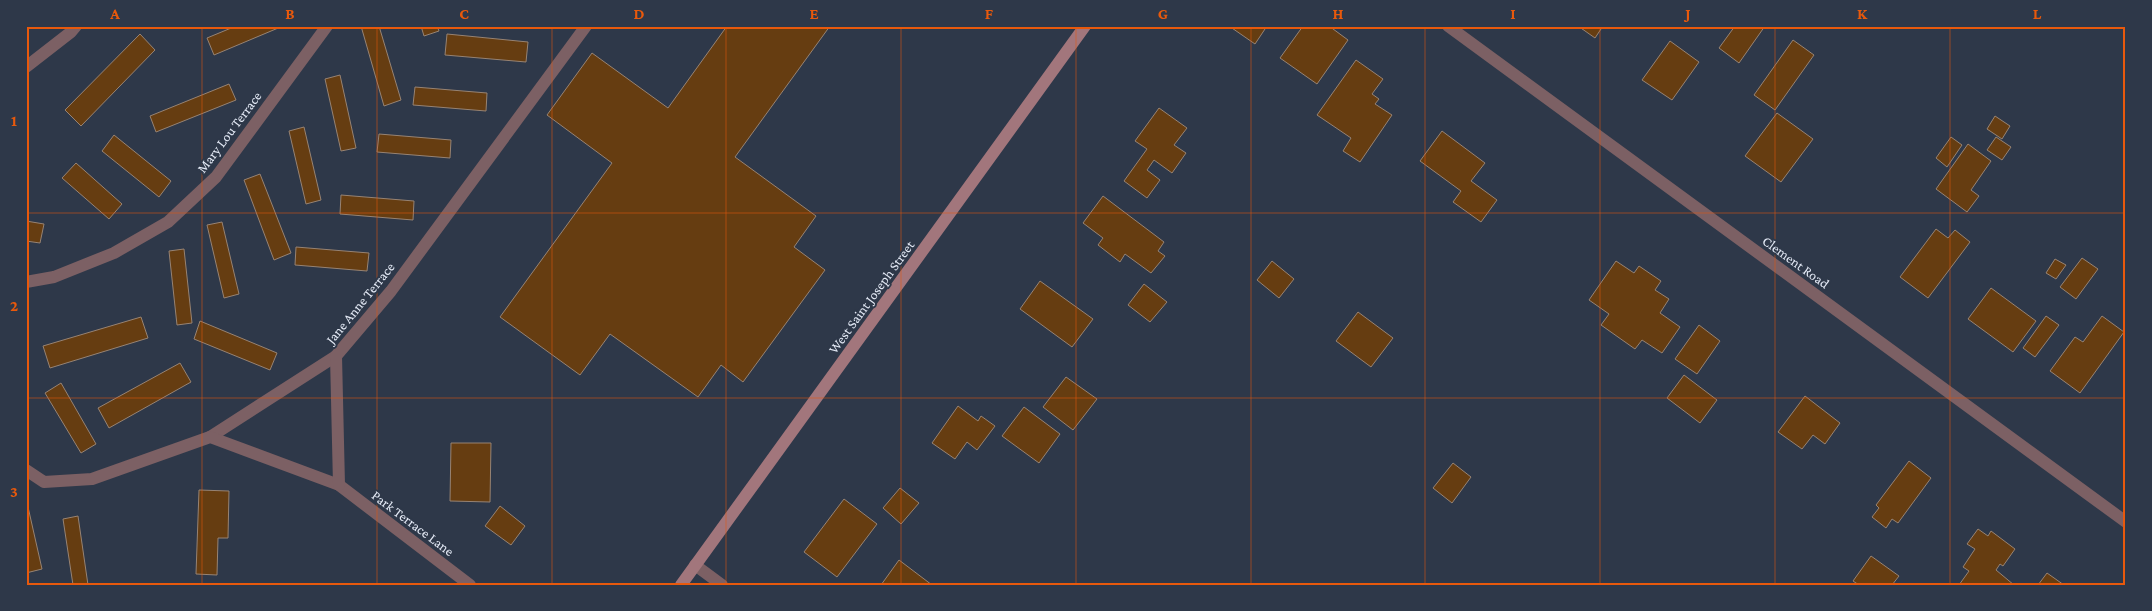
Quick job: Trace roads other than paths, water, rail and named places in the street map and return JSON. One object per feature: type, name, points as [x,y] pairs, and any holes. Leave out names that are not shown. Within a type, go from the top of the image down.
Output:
[{"type":"street","points":[[26,67],[76,26]]},
{"type":"street","name":"Mary Lou Terrace","points":[[26,282],[54,277],[114,253],[168,222],[216,177],[327,26]]},
{"type":"street","name":"Jane Anne Terrace","points":[[339,485],[336,356],[391,291],[586,26]]},
{"type":"street","name":"West Saint Joseph Street","points":[[681,585],[1085,26]]},
{"type":"street","name":"Clement Road","points":[[1448,26],[2126,522]]},
{"type":"street","points":[[26,470],[44,482],[92,480],[210,437],[336,356]]},
{"type":"street","points":[[210,437],[339,485]]},
{"type":"street","name":"Park Terrace Lane","points":[[339,485],[470,585]]},
{"type":"street","points":[[695,565],[722,585]]}]
